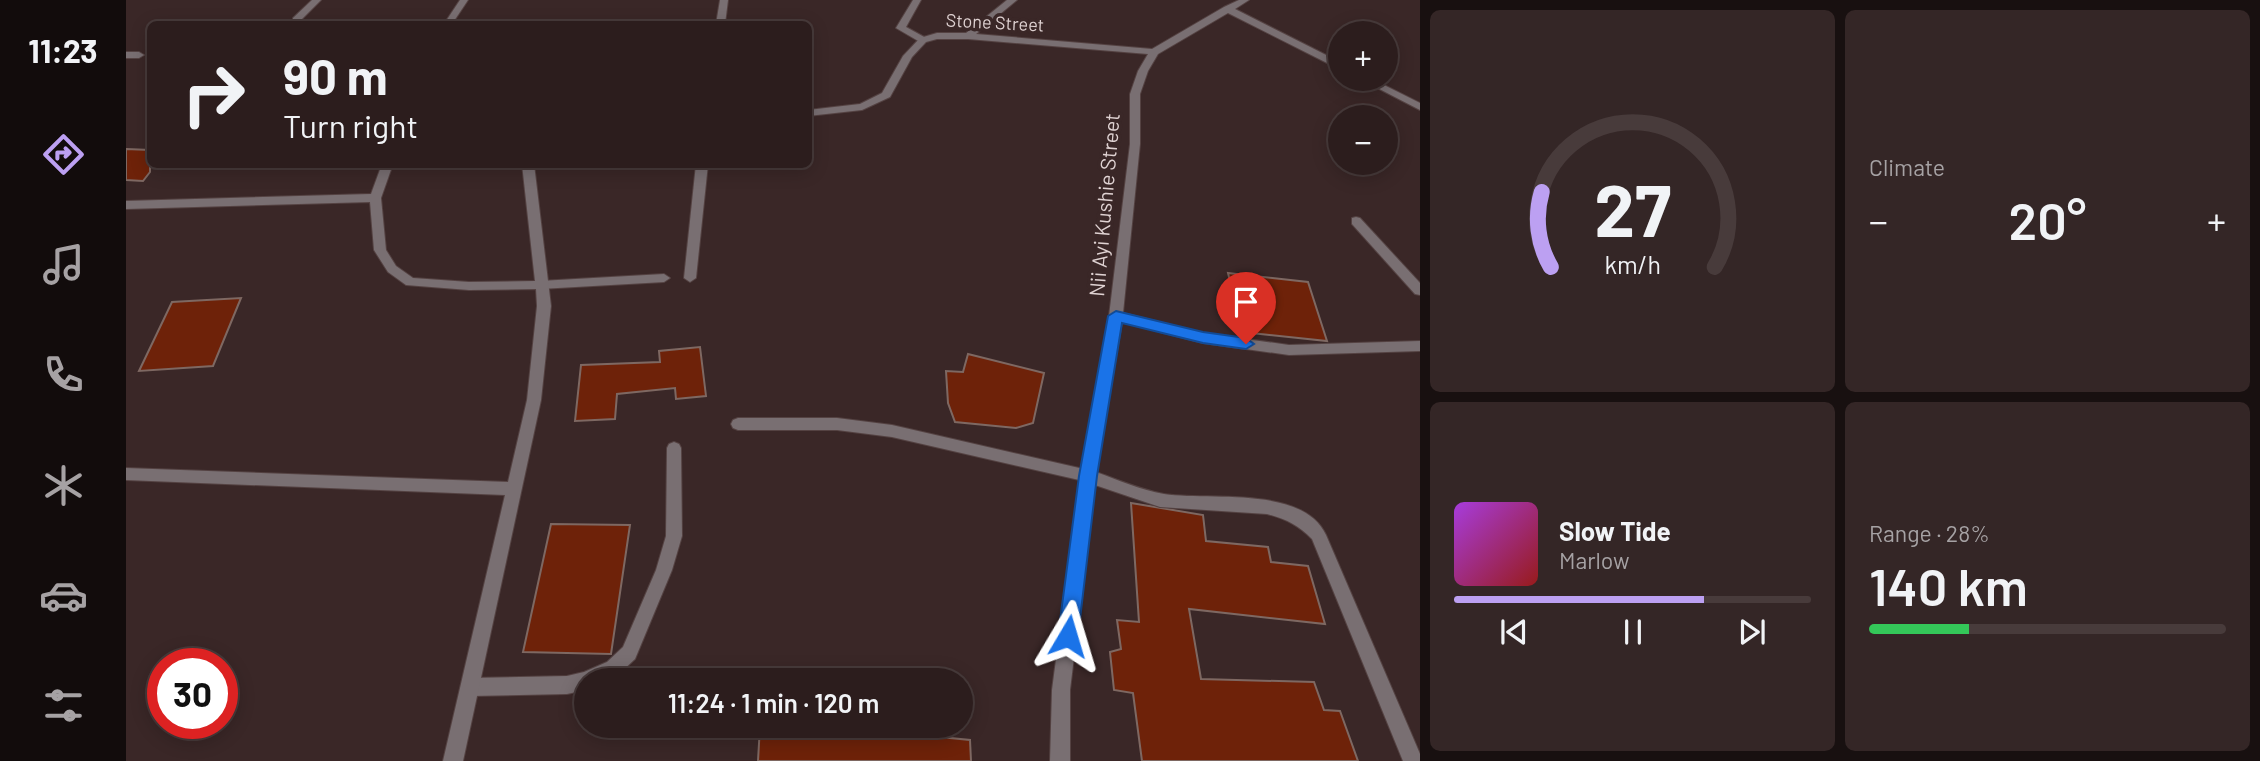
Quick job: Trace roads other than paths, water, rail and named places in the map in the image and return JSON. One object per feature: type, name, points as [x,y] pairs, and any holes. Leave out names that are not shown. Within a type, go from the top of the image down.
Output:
[{"type":"street","points":[[296,20],[317,0]]},
{"type":"street","points":[[450,21],[464,0]]},
{"type":"street","points":[[721,21],[724,0]]},
{"type":"street","points":[[916,0],[902,20],[901,28],[923,40]]},
{"type":"street","points":[[968,36],[1013,0]]},
{"type":"street","points":[[1154,52],[1245,0]]},
{"type":"street","points":[[1227,9],[1328,60]]},
{"type":"street","name":"Stone Street","points":[[812,113],[862,107],[886,95],[908,55],[923,40],[937,36],[968,36],[1154,52]]},
{"type":"street","name":"Nii Ayi Kushie Street","points":[[1060,761],[1061,690],[1088,476],[1116,316],[1135,144],[1135,94],[1143,71],[1154,52]]},
{"type":"street","points":[[126,55],[139,55]]},
{"type":"street","points":[[1389,91],[1420,107]]},
{"type":"street","points":[[386,168],[375,198],[380,250],[393,269],[410,282],[469,286],[540,285],[664,278]]},
{"type":"street","points":[[453,761],[534,400],[544,306],[528,168]]},
{"type":"street","points":[[690,278],[702,168]]},
{"type":"street","points":[[126,205],[375,198]]},
{"type":"street","points":[[1356,221],[1420,291]]},
{"type":"street","points":[[1116,316],[1203,338],[1290,349],[1417,342]]},
{"type":"street","points":[[738,424],[837,424],[892,431],[1088,476],[1161,500],[1261,506],[1289,513],[1309,523],[1318,535],[1413,761]]},
{"type":"street","points":[[613,668],[629,653],[664,570],[674,536],[674,448]]},
{"type":"street","points":[[126,474],[515,489]]},
{"type":"street","points":[[470,687],[574,684]]}]
